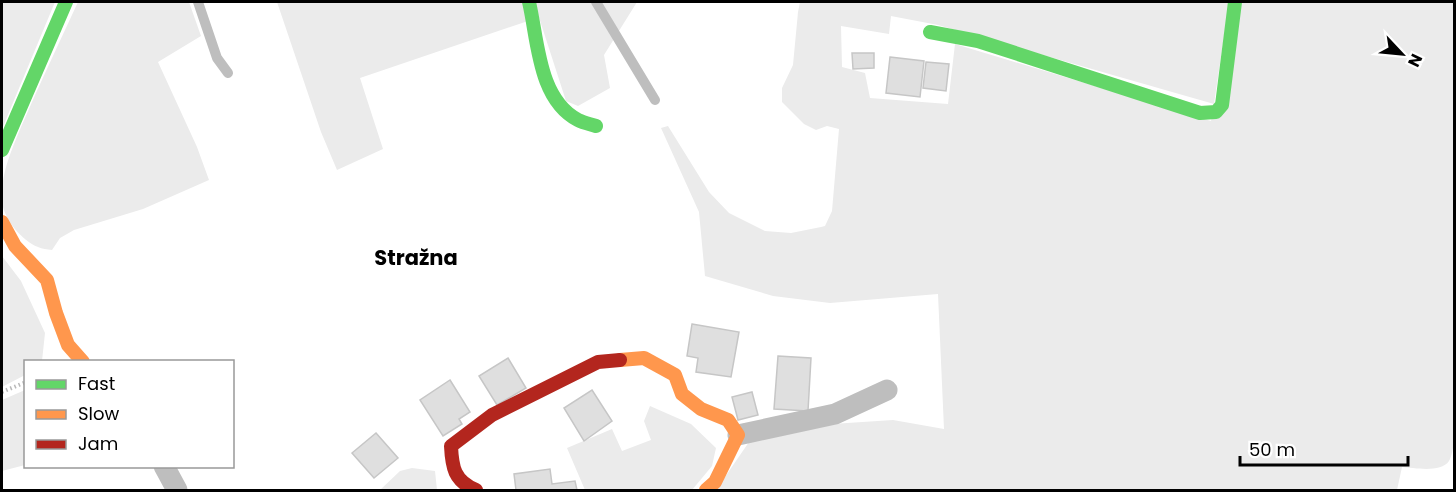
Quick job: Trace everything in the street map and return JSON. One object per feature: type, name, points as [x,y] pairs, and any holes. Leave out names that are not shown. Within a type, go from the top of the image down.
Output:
[{"type":"street","points":[[2,150],[66,2]]},
{"type":"street","points":[[529,2],[543,72],[554,97],[575,118],[596,126]]},
{"type":"street","points":[[930,32],[978,41],[1200,113],[1216,112],[1222,105],[1235,2]]},
{"type":"street","points":[[2,222],[15,246],[47,280],[68,345],[80,360]]},
{"type":"street","points":[[476,490],[466,486],[452,466],[451,446],[492,415],[598,363],[644,358],[675,375],[682,394],[701,409],[728,420],[738,435]]},
{"type":"street","points":[[738,435],[835,414],[887,390]]},
{"type":"street","points":[[706,490],[715,482],[738,435]]},
{"type":"street","points":[[165,468],[177,490]]},
{"type":"lane","points":[[198,2],[217,58],[228,73]]},
{"type":"lane","points":[[596,2],[655,100]]},
{"type":"path","points":[[2,392],[24,383]]},
{"type":"shaded area","points":[[2,2],[55,2],[2,129]]},
{"type":"shaded area","points":[[78,2],[189,2],[201,36],[158,62],[197,147],[209,180],[143,209],[74,230],[60,238],[52,250],[32,244],[15,229],[3,209],[2,192],[7,164],[17,136]]},
{"type":"shaded area","points":[[277,2],[523,2],[528,21],[360,78],[383,149],[337,170],[321,132]]},
{"type":"shaded area","points":[[534,2],[637,2],[604,55],[610,88],[578,106],[566,101]]},
{"type":"shaded area","points":[[800,2],[1229,2],[1214,104],[938,25],[891,16],[889,34],[841,26],[842,67],[865,73],[870,98],[948,104],[955,44],[1211,121],[1240,2],[1454,2],[1454,442],[1449,461],[1445,465],[1434,468],[1402,467],[1397,490],[716,490],[749,442],[832,424],[893,420],[944,429],[938,294],[830,303],[773,296],[705,276],[699,212],[661,128],[668,126],[709,192],[729,213],[765,231],[791,233],[825,226],[832,211],[839,129],[827,126],[816,130],[804,124],[782,102],[782,88],[793,65]]},
{"type":"shaded area","points":[[2,256],[21,281],[45,333],[42,360],[24,360],[24,376],[2,387]]},
{"type":"shaded area","points":[[24,390],[24,465],[2,471],[2,400]]},
{"type":"shaded area","points":[[650,406],[691,424],[716,448],[712,466],[692,490],[585,490],[567,448],[612,429],[622,451],[651,440],[644,421]]},
{"type":"shaded area","points":[[412,468],[435,471],[437,490],[380,490],[400,471]]},
{"type":"building","points":[[852,53],[874,53],[874,68],[853,69]]},
{"type":"building","points":[[890,57],[924,61],[920,97],[886,93]]},
{"type":"building","points":[[926,62],[949,64],[946,91],[923,88]]},
{"type":"building","points":[[692,324],[739,332],[731,377],[696,372],[698,358],[687,356]]},
{"type":"building","points":[[778,356],[811,358],[808,411],[774,409]]},
{"type":"building","points":[[508,358],[526,388],[497,405],[479,376]]},
{"type":"building","points":[[450,380],[470,412],[459,419],[462,424],[443,436],[420,400]]},
{"type":"building","points":[[592,390],[612,421],[584,441],[564,408]]},
{"type":"building","points":[[752,392],[758,415],[738,420],[732,397]]},
{"type":"building","points":[[376,433],[398,458],[374,478],[352,453]]},
{"type":"building","points":[[550,469],[552,484],[575,481],[577,490],[516,490],[514,474]]},
{"type":"traffic: fast","points":[[2,150],[66,2]]},
{"type":"traffic: fast","points":[[529,2],[542,67],[555,98],[578,120],[596,126]]},
{"type":"traffic: fast","points":[[930,32],[978,41],[1200,113],[1216,112],[1222,105],[1235,2]]},
{"type":"traffic: slow","points":[[2,222],[15,246],[47,280],[68,345],[81,360]]},
{"type":"traffic: slow","points":[[620,360],[644,358],[675,375],[682,394],[701,409],[728,420],[738,435],[715,482],[706,490]]},
{"type":"traffic: jam","points":[[476,490],[463,482],[456,473],[451,446],[492,415],[598,362],[620,360]]},
{"type":"district","name":"Stražna","points":[[416,258]]}]
